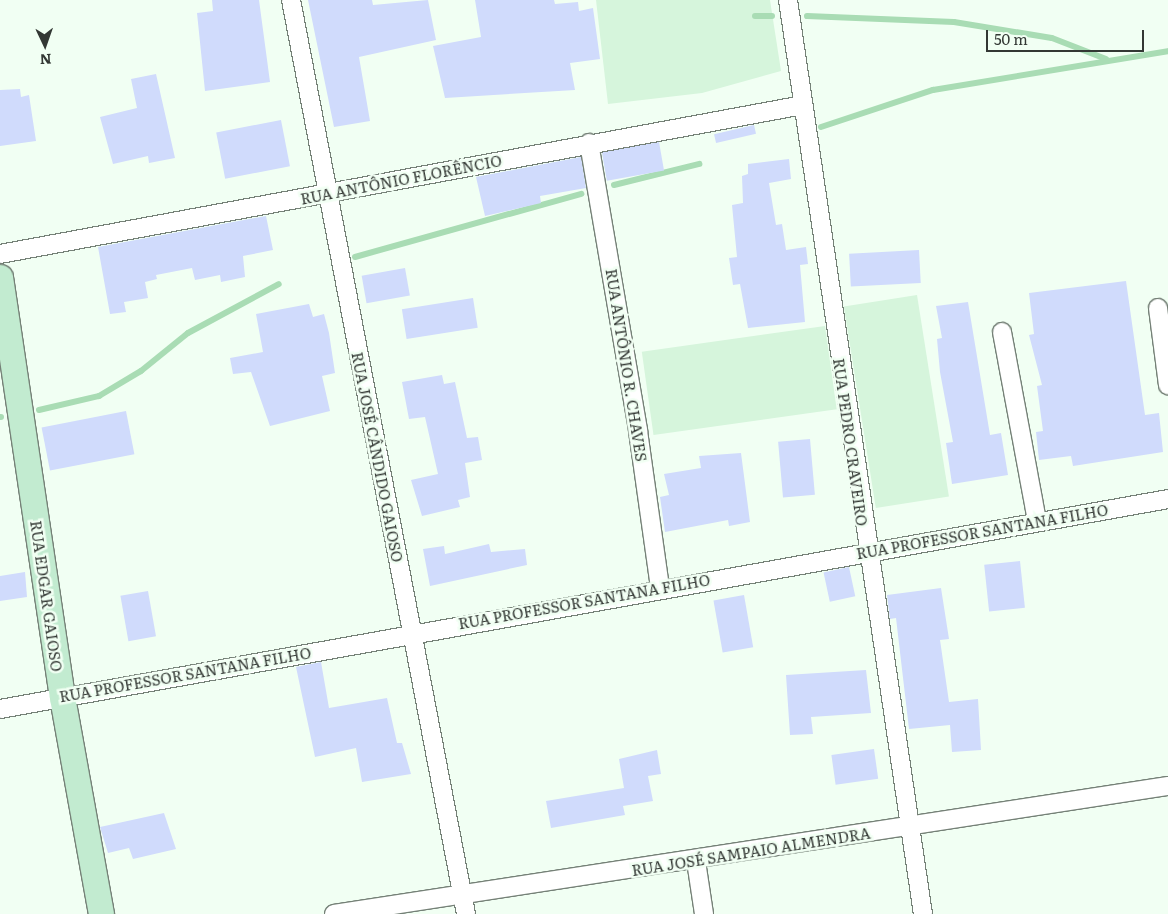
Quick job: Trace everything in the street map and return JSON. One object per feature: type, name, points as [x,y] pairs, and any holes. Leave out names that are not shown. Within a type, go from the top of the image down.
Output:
[{"type":"main road","name":"RUA EDGAR GAIOSO","points":[[0,277],[62,697],[101,914]]},
{"type":"street","name":"RUA JOSÉ CÂNDIDO GAIOSO","points":[[291,0],[325,194],[466,914]]},
{"type":"street","name":"RUA PEDRO CRAVEIRO","points":[[788,0],[866,551],[923,914]]},
{"type":"street","name":"RUA ANTÔNIO FLORÊNCIO","points":[[0,254],[803,106]]},
{"type":"street","name":"RUA ANTÔNIO R. CHAVES","points":[[590,144],[660,588]]},
{"type":"street","points":[[1158,308],[1168,385]]},
{"type":"street","points":[[1002,332],[1037,521]]},
{"type":"street","name":"RUA PROFESSOR SANTANA FILHO","points":[[0,709],[412,632],[1168,499]]},
{"type":"street","name":"RUA JOSÉ SAMPAIO ALMENDRA","points":[[334,914],[696,861],[1168,786]]},
{"type":"street","points":[[696,861],[704,914]]},
{"type":"green space","points":[[596,0],[770,0],[781,71],[702,93],[608,104]]},
{"type":"green space","points":[[917,295],[949,496],[876,508],[844,307]]},
{"type":"green space","points":[[825,326],[837,409],[653,435],[642,352]]},
{"type":"building","points":[[212,0],[259,0],[270,82],[205,91],[197,13],[213,11]]},
{"type":"building","points":[[308,0],[372,0],[373,5],[428,0],[436,40],[359,57],[370,121],[334,127]]},
{"type":"building","points":[[475,0],[554,0],[555,4],[578,2],[579,11],[593,8],[600,59],[570,63],[575,90],[445,98],[433,46],[481,37]]},
{"type":"building","points":[[156,74],[175,158],[149,163],[148,156],[113,164],[100,117],[137,108],[131,79]]},
{"type":"building","points":[[20,89],[21,97],[29,95],[36,141],[0,146],[0,90]]},
{"type":"building","points":[[281,120],[290,166],[225,179],[216,133]]},
{"type":"building","points":[[754,125],[756,134],[716,143],[714,134]]},
{"type":"building","points":[[659,142],[664,171],[607,181],[602,152]]},
{"type":"building","points":[[581,157],[586,188],[540,196],[541,203],[485,216],[476,177]]},
{"type":"building","points":[[789,159],[791,179],[769,183],[776,225],[782,224],[786,250],[806,247],[808,264],[800,265],[805,322],[748,328],[740,284],[733,285],[729,258],[737,257],[732,205],[743,203],[742,176],[748,174],[748,164]]},
{"type":"building","points":[[266,216],[273,250],[243,256],[245,277],[221,282],[220,275],[195,280],[192,268],[156,275],[157,279],[145,282],[148,298],[124,302],[126,312],[110,314],[98,247]]},
{"type":"building","points":[[919,250],[921,283],[851,287],[849,254]]},
{"type":"building","points":[[405,268],[410,296],[367,303],[362,276]]},
{"type":"building","points":[[1126,281],[1145,415],[1159,413],[1163,452],[1073,466],[1071,456],[1039,460],[1036,432],[1043,431],[1037,386],[1042,385],[1029,335],[1034,334],[1029,293]]},
{"type":"building","points":[[473,298],[478,328],[407,339],[402,309]]},
{"type":"building","points":[[968,302],[990,435],[1001,433],[1008,475],[952,484],[946,443],[953,442],[940,372],[937,339],[942,338],[936,306]]},
{"type":"building","points":[[309,304],[313,317],[324,314],[329,333],[335,373],[322,376],[330,411],[270,426],[251,372],[233,374],[230,358],[263,352],[256,314]]},
{"type":"building","points":[[442,375],[444,384],[455,382],[467,438],[478,437],[482,460],[465,463],[470,497],[458,500],[460,507],[422,516],[411,480],[438,474],[425,417],[409,419],[402,382]]},
{"type":"building","points":[[126,411],[134,454],[50,471],[42,427]]},
{"type":"building","points":[[810,439],[815,495],[783,498],[778,442]]},
{"type":"building","points":[[741,453],[750,522],[729,526],[728,520],[665,532],[660,497],[669,495],[664,474],[701,468],[699,456]]},
{"type":"building","points":[[489,544],[491,552],[525,549],[527,565],[430,586],[423,549],[444,546],[445,554]]},
{"type":"building","points":[[1020,561],[1025,608],[989,612],[984,565]]},
{"type":"building","points":[[849,567],[855,596],[830,602],[824,572]]},
{"type":"building","points":[[25,572],[27,597],[0,601],[0,576]]},
{"type":"building","points":[[941,588],[949,639],[940,640],[949,702],[978,699],[981,750],[952,752],[950,725],[909,729],[896,618],[890,619],[887,595]]},
{"type":"building","points":[[148,591],[156,636],[128,641],[120,596]]},
{"type":"building","points":[[744,595],[753,647],[723,653],[713,600]]},
{"type":"building","points":[[321,662],[329,708],[387,698],[397,743],[402,743],[411,774],[362,782],[356,748],[315,757],[296,667]]},
{"type":"building","points":[[866,670],[871,713],[811,717],[813,734],[790,735],[786,675]]},
{"type":"building","points":[[874,749],[878,779],[836,785],[831,755]]},
{"type":"building","points":[[657,750],[661,774],[648,776],[653,801],[623,806],[625,815],[551,828],[546,801],[624,788],[619,759]]},
{"type":"building","points":[[164,813],[176,849],[133,859],[129,848],[108,853],[100,827]]},
{"type":"waterway","points":[[755,16],[772,16]]},
{"type":"waterway","points":[[807,16],[954,22],[1052,38],[1106,59]]},
{"type":"waterway","points":[[821,127],[933,90],[1168,51]]},
{"type":"waterway","points":[[614,185],[699,164]]},
{"type":"waterway","points":[[355,257],[581,194]]},
{"type":"waterway","points":[[39,410],[99,396],[141,371],[188,333],[279,284]]}]
